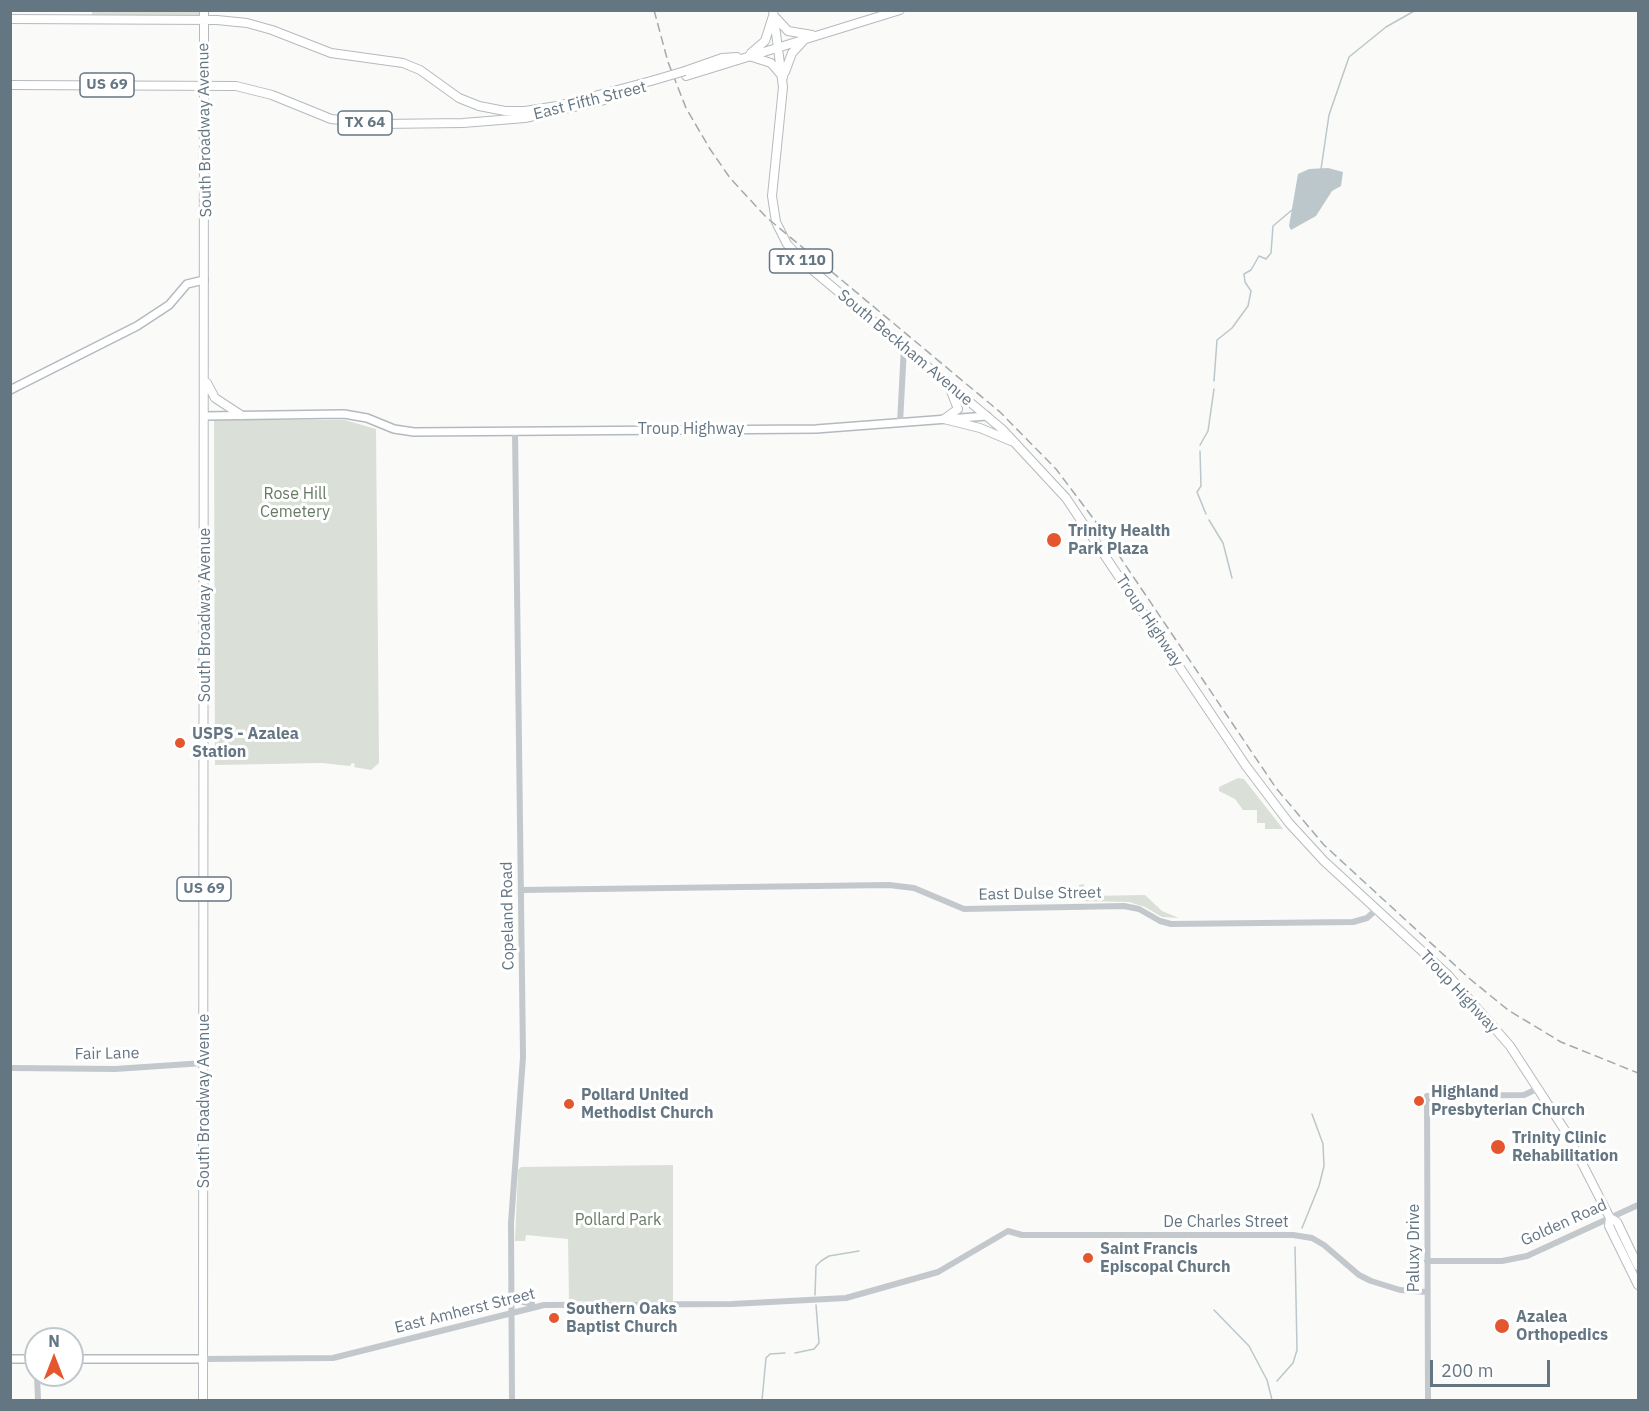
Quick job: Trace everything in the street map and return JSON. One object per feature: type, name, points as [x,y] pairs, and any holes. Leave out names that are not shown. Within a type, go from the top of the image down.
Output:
[{"type":"main road","name":"South Broadway Avenue","points":[[203,1401],[204,10]]},
{"type":"main road","name":"TX 64","points":[[652,83],[722,58],[745,56],[900,10]]},
{"type":"main road","points":[[773,13],[788,31],[815,35]]},
{"type":"main road","points":[[745,56],[766,38],[773,13]]},
{"type":"main road","name":"South Beckham Avenue","points":[[773,13],[783,77],[772,190],[773,210],[780,233],[800,260],[987,416]]},
{"type":"main road","points":[[10,19],[204,20]]},
{"type":"main road","name":"East Fifth Street","points":[[204,20],[260,26],[338,55],[403,63],[420,70],[459,98],[492,110],[525,111],[652,83]]},
{"type":"main road","points":[[783,77],[790,55],[806,38]]},
{"type":"main road","points":[[745,56],[771,63],[783,77]]},
{"type":"main road","name":"East Fifth Street","points":[[203,85],[245,88],[331,119],[380,124],[458,123],[525,118],[574,108],[652,83]]},
{"type":"main road","name":"US 69","points":[[10,85],[203,85]]},
{"type":"main road","points":[[10,390],[137,326],[169,305],[187,284],[204,280]]},
{"type":"main road","points":[[204,378],[214,398],[242,416]]},
{"type":"main road","points":[[944,419],[958,409],[949,385]]},
{"type":"main road","name":"Troup Highway","points":[[205,416],[344,414],[367,418],[403,431],[816,429],[987,416],[1017,444],[1066,498],[1271,800],[1324,861],[1440,968],[1476,1005],[1539,1088],[1566,1132],[1610,1218],[1617,1222],[1638,1266]]},
{"type":"main road","points":[[944,419],[980,428],[1017,444]]},
{"type":"main road","name":"Troup Highway","points":[[1610,1218],[1609,1226],[1638,1286]]},
{"type":"main road","points":[[84,1359],[203,1359]]},
{"type":"street","points":[[900,423],[904,347]]},
{"type":"street","name":"Copeland Road","points":[[512,1401],[511,1223],[523,1057],[515,431]]},
{"type":"street","name":"East Dulse Street","points":[[521,890],[889,885],[914,888],[964,909],[1124,906],[1143,911],[1160,921],[1171,924],[1353,922],[1367,918],[1376,910]]},
{"type":"street","name":"Fair Lane","points":[[10,1068],[115,1068],[204,1063]]},
{"type":"street","name":"Paluxy Drive","points":[[1428,1401],[1427,1096],[1524,1095],[1539,1088]]},
{"type":"street","name":"Golden Road","points":[[1427,1261],[1514,1259],[1543,1250],[1638,1205]]},
{"type":"street","name":"East Amherst Street","points":[[203,1359],[333,1358],[539,1305],[767,1303],[846,1298],[938,1272],[1008,1231]]},
{"type":"street","name":"De Charles Street","points":[[1008,1231],[1022,1235],[1085,1236],[1293,1235],[1312,1238],[1324,1245],[1359,1275],[1371,1281],[1400,1290],[1427,1292]]},
{"type":"street","points":[[511,1299],[539,1305]]},
{"type":"green space","points":[[92,10],[199,10],[199,16],[92,16]]},
{"type":"green space","name":"Rose Hill Cemetery","points":[[214,420],[345,420],[376,429],[379,763],[371,770],[354,767],[355,764],[352,763],[350,766],[322,763],[215,765]]},
{"type":"green space","points":[[1238,778],[1244,779],[1283,829],[1265,829],[1265,823],[1257,823],[1257,810],[1243,810],[1235,799],[1219,791],[1219,787]]},
{"type":"green space","points":[[1084,884],[1085,896],[1145,895],[1162,911],[1179,918],[1162,917],[1145,907],[1129,902],[1081,901],[1079,885]]},
{"type":"green space","name":"Pollard Park","points":[[673,1165],[673,1301],[569,1301],[568,1239],[526,1235],[525,1241],[515,1241],[518,1170],[521,1167]]},
{"type":"shaded area","points":[[1328,168],[1343,172],[1341,186],[1332,191],[1316,216],[1291,230],[1289,226],[1298,174],[1309,169]]},
{"type":"waterway","points":[[1321,169],[1329,115],[1349,57],[1386,27],[1416,10]]},
{"type":"waterway","points":[[1214,381],[1217,340],[1232,328],[1248,306],[1251,291],[1245,282],[1244,274],[1251,270],[1259,256],[1266,259],[1271,253],[1273,226],[1292,210]]},
{"type":"waterway","points":[[1200,445],[1208,431],[1214,389]]},
{"type":"waterway","points":[[1200,451],[1201,486],[1197,492],[1206,514]]},
{"type":"waterway","points":[[1209,520],[1223,543],[1232,578]]},
{"type":"waterway","points":[[1302,1228],[1319,1186],[1324,1166],[1323,1144],[1312,1114]]},
{"type":"waterway","points":[[1277,1381],[1293,1363],[1297,1350],[1295,1247]]},
{"type":"waterway","points":[[815,1295],[816,1266],[829,1256],[859,1251]]},
{"type":"waterway","points":[[795,1353],[814,1349],[819,1343],[816,1305]]},
{"type":"waterway","points":[[1214,1310],[1249,1346],[1267,1380],[1272,1400]]},
{"type":"waterway","points":[[762,1400],[766,1358],[770,1354],[785,1353]]},
{"type":"railway","points":[[654,10],[668,62],[686,108],[730,178],[766,217],[1000,412],[1056,469],[1099,526],[1276,788],[1324,845],[1470,979],[1508,1010],[1561,1042],[1638,1073]]},
{"type":"place","name":"Trinity Health Park Plaza","points":[[1054,540]]},
{"type":"place","name":"USPS - Azalea Station","points":[[180,743]]},
{"type":"place","name":"Highland Presbyterian Church","points":[[1419,1101]]},
{"type":"place","name":"Pollard United Methodist Church","points":[[569,1104]]},
{"type":"place","name":"Trinity Clinic Rehabilitation","points":[[1498,1147]]},
{"type":"place","name":"Saint Francis Episcopal Church","points":[[1088,1258]]},
{"type":"place","name":"Southern Oaks Baptist Church","points":[[554,1318]]},
{"type":"place","name":"Azalea Orthopedics","points":[[1502,1326]]}]
